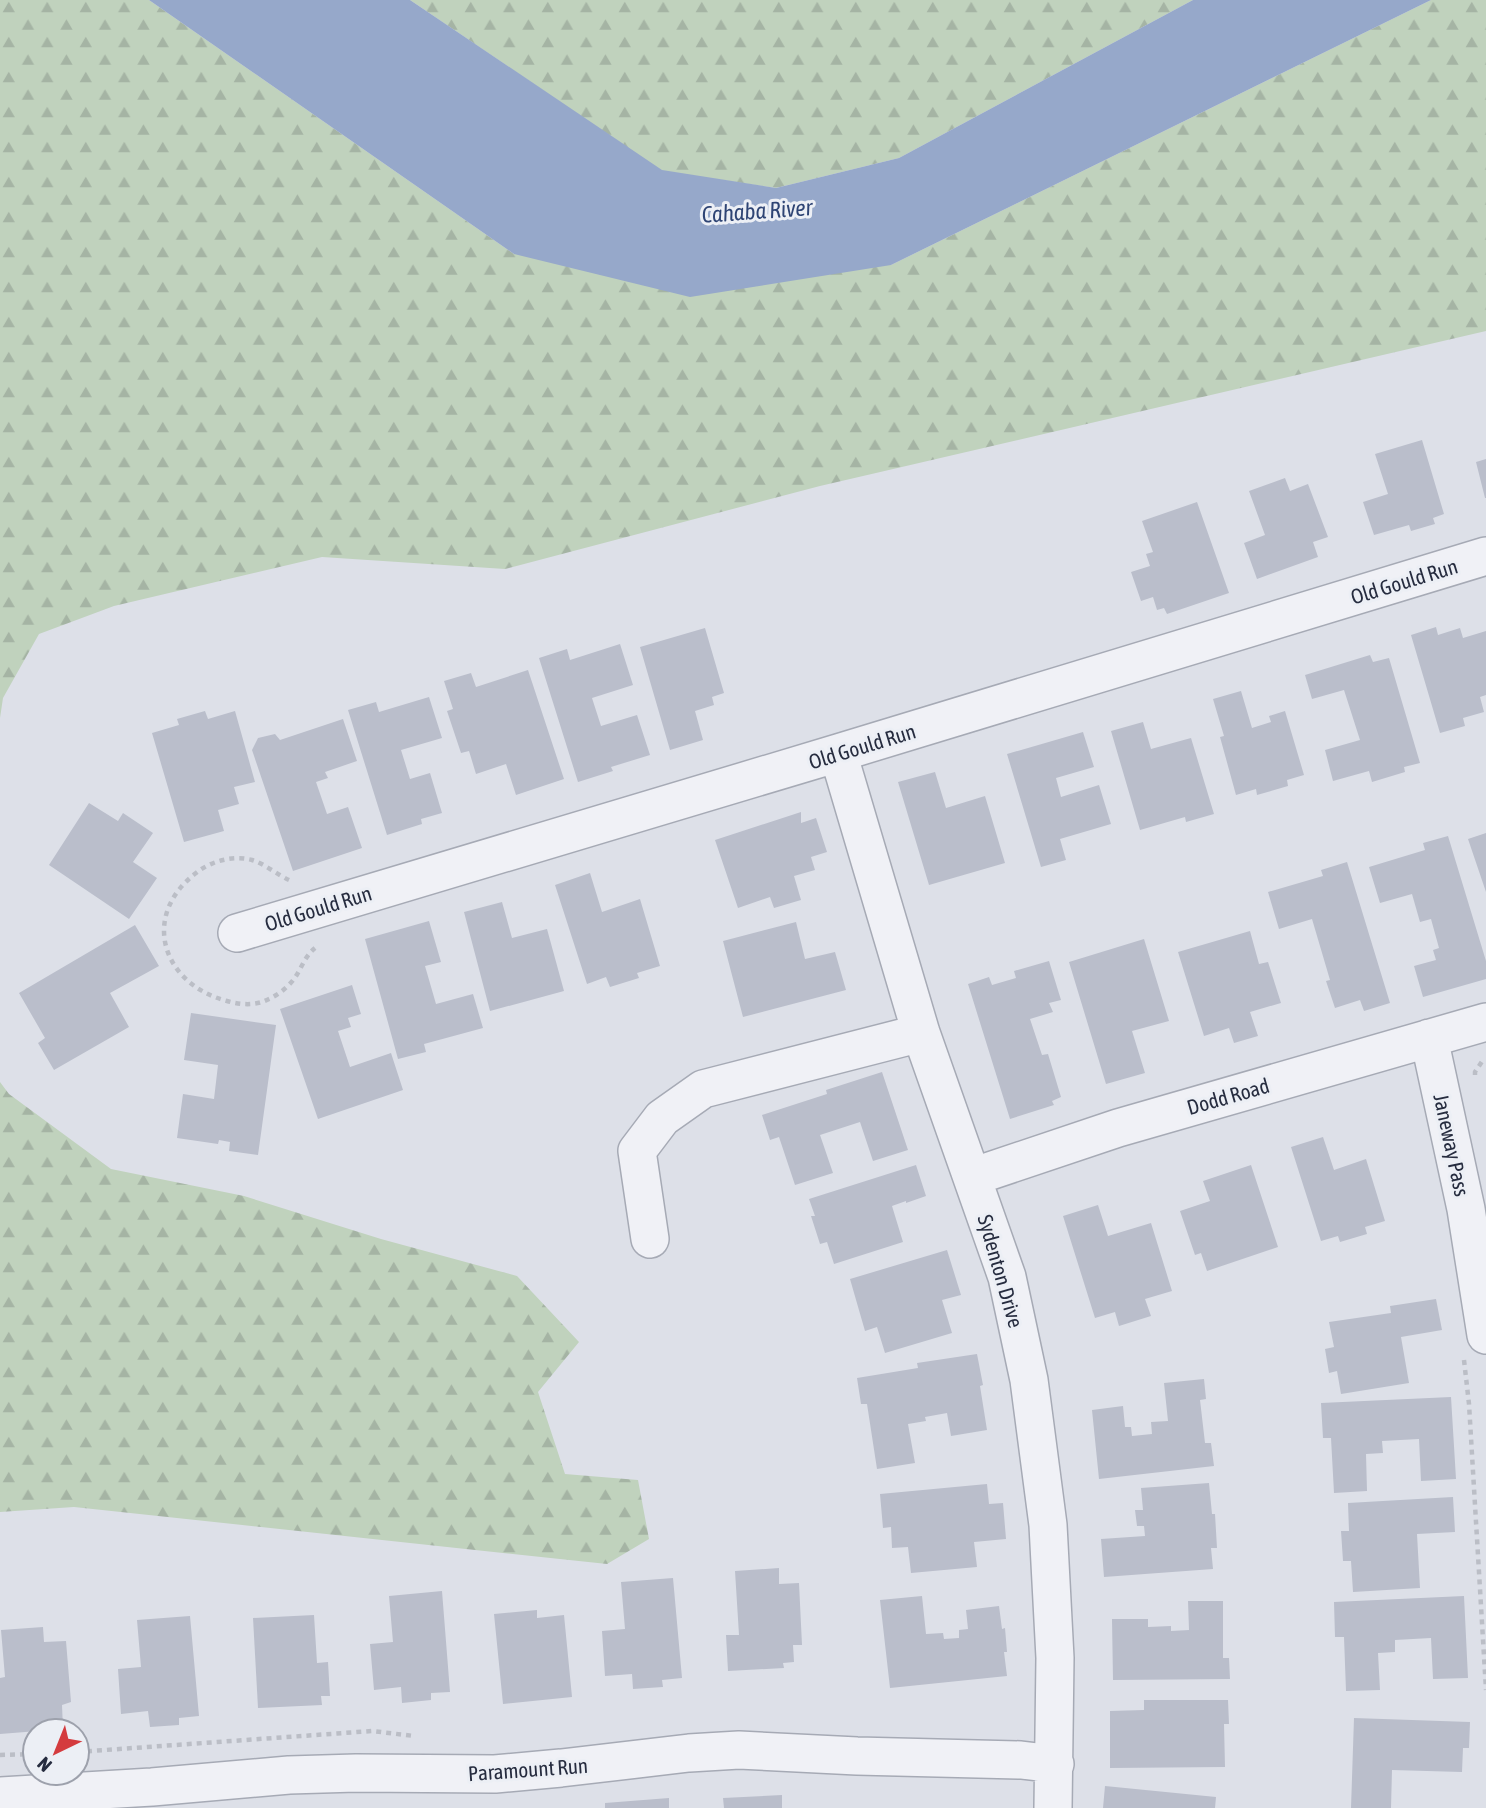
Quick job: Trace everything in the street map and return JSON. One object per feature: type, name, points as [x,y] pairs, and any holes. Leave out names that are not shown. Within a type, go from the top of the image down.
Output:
[{"type":"street","name":"Old Gould Run","points":[[237,933],[1486,556]]},
{"type":"street","name":"Sydenton Drive","points":[[838,753],[921,1033],[1007,1277],[1030,1380],[1048,1525],[1055,1658],[1053,1808]]},
{"type":"street","name":"Dodd Road","points":[[972,1177],[1118,1128],[1486,1022]]},
{"type":"street","points":[[650,1239],[638,1152],[662,1118],[703,1090],[921,1033]]},
{"type":"street","name":"Janeway Pass","points":[[1429,1038],[1466,1209],[1474,1342]]},
{"type":"street","name":"Paramount Run","points":[[0,1796],[152,1787],[289,1774],[495,1774],[739,1750],[857,1756],[1021,1759],[1055,1764]]},
{"type":"path","points":[[1474,1342],[1469,1404],[1486,1690]]},
{"type":"path","points":[[0,1755],[21,1754]]},
{"type":"green space","points":[[0,0],[149,0],[514,254],[891,265],[1431,0],[1486,0],[1486,331],[820,486],[505,569],[322,557],[114,606],[39,634],[3,698],[0,718]]},
{"type":"green space","points":[[410,0],[1193,0],[899,158],[776,188],[662,171]]},
{"type":"green space","points":[[0,1082],[9,1094],[111,1169],[244,1196],[381,1239],[517,1276],[579,1342],[538,1392],[565,1474],[638,1480],[649,1539],[607,1564],[74,1507],[0,1512]]},
{"type":"water","name":"Cahaba River","points":[[149,0],[410,0],[662,170],[776,188],[899,158],[1193,0],[1431,0],[891,265],[690,297],[514,254]]},
{"type":"building","points":[[1422,440],[1444,514],[1433,518],[1435,524],[1411,531],[1409,525],[1374,535],[1363,502],[1388,494],[1375,454]]},
{"type":"building","points":[[1486,459],[1486,498],[1485,498],[1476,462]]},
{"type":"building","points":[[1285,478],[1290,491],[1308,484],[1328,537],[1313,542],[1318,557],[1257,579],[1244,543],[1265,535],[1249,491]]},
{"type":"building","points":[[1197,502],[1229,593],[1167,614],[1164,608],[1157,610],[1153,597],[1141,601],[1131,572],[1150,566],[1146,554],[1153,552],[1142,521]]},
{"type":"building","points":[[1436,627],[1438,635],[1460,628],[1463,638],[1486,631],[1486,695],[1480,697],[1484,712],[1463,718],[1465,726],[1440,733],[1411,635]]},
{"type":"building","points":[[705,628],[724,693],[712,697],[714,705],[695,711],[703,740],[670,750],[640,647]]},
{"type":"building","points":[[620,644],[633,685],[592,698],[601,726],[637,715],[650,755],[611,767],[613,771],[578,782],[539,658],[567,649],[570,660]]},
{"type":"building","points":[[1370,655],[1373,662],[1389,658],[1420,763],[1404,767],[1405,772],[1372,782],[1369,771],[1333,781],[1325,750],[1360,740],[1344,690],[1312,699],[1305,675]]},
{"type":"building","points":[[528,670],[564,779],[516,795],[506,764],[476,774],[469,751],[461,753],[447,711],[453,709],[444,681],[471,673],[476,687]]},
{"type":"building","points":[[1241,691],[1252,728],[1271,722],[1269,716],[1285,711],[1304,775],[1287,780],[1288,786],[1257,795],[1256,789],[1236,795],[1213,699]]},
{"type":"building","points":[[429,697],[442,738],[401,750],[410,779],[430,773],[442,813],[421,819],[422,824],[387,835],[348,710],[376,702],[379,712]]},
{"type":"building","points":[[205,711],[208,719],[235,711],[255,782],[234,787],[239,804],[218,810],[224,831],[184,842],[152,733],[179,725],[177,719]]},
{"type":"building","points":[[343,719],[357,761],[325,772],[328,778],[316,782],[327,814],[348,807],[362,848],[293,871],[252,750],[258,738],[275,734],[280,740]]},
{"type":"building","points":[[1143,722],[1151,749],[1191,738],[1214,814],[1186,822],[1185,817],[1140,830],[1111,731]]},
{"type":"building","points":[[1083,732],[1094,767],[1056,778],[1061,797],[1099,785],[1111,824],[1060,839],[1066,860],[1041,867],[1007,754]]},
{"type":"building","points":[[935,772],[946,808],[985,796],[1005,863],[929,885],[898,782]]},
{"type":"building","points":[[89,803],[118,821],[123,813],[153,833],[133,862],[157,878],[129,919],[49,865]]},
{"type":"building","points":[[801,812],[801,823],[816,818],[827,852],[811,857],[815,870],[794,876],[801,900],[774,908],[770,897],[738,908],[715,840]]},
{"type":"building","points":[[1486,833],[1486,892],[1468,839]]},
{"type":"building","points":[[1448,836],[1486,961],[1486,979],[1423,997],[1414,966],[1436,960],[1433,950],[1439,948],[1431,919],[1420,922],[1412,894],[1380,903],[1369,867],[1425,850],[1423,843]]},
{"type":"building","points":[[1347,862],[1390,1003],[1364,1011],[1360,1000],[1335,1008],[1326,981],[1330,980],[1312,919],[1279,929],[1268,892],[1323,876],[1321,870]]},
{"type":"building","points":[[590,873],[602,912],[640,899],[660,966],[637,973],[639,978],[610,987],[606,977],[587,984],[555,885]]},
{"type":"building","points":[[502,902],[512,938],[547,929],[564,991],[490,1011],[464,912]]},
{"type":"building","points":[[429,921],[441,962],[425,966],[436,1004],[473,994],[483,1028],[424,1044],[426,1052],[398,1059],[365,939]]},
{"type":"building","points":[[796,922],[805,959],[835,952],[846,990],[743,1017],[723,941]]},
{"type":"building","points":[[135,925],[159,966],[110,993],[129,1027],[54,1070],[38,1043],[45,1038],[19,993]]},
{"type":"building","points":[[1250,931],[1259,964],[1268,962],[1281,1003],[1250,1012],[1258,1036],[1234,1043],[1229,1028],[1204,1036],[1178,952]]},
{"type":"building","points":[[1144,939],[1169,1021],[1132,1031],[1145,1073],[1106,1084],[1069,962]]},
{"type":"building","points":[[1049,961],[1061,1000],[1049,1003],[1053,1012],[1030,1019],[1042,1055],[1048,1054],[1061,1097],[1052,1101],[1054,1105],[1010,1119],[968,984],[989,977],[992,985],[1016,978],[1014,971]]},
{"type":"building","points":[[352,985],[361,1014],[348,1018],[351,1027],[338,1031],[350,1067],[391,1053],[403,1090],[318,1119],[280,1009]]},
{"type":"building","points":[[191,1013],[276,1025],[258,1155],[229,1151],[230,1142],[219,1140],[218,1144],[177,1138],[183,1094],[214,1099],[218,1065],[184,1060]]},
{"type":"building","points":[[882,1072],[908,1150],[873,1161],[860,1122],[820,1135],[833,1173],[795,1185],[779,1137],[770,1140],[762,1115],[827,1094],[826,1090]]},
{"type":"building","points":[[1323,1137],[1334,1170],[1366,1159],[1385,1221],[1365,1227],[1367,1234],[1340,1242],[1338,1236],[1321,1241],[1291,1147]]},
{"type":"building","points":[[916,1165],[926,1196],[892,1206],[903,1242],[834,1264],[827,1242],[820,1244],[809,1199]]},
{"type":"building","points":[[1251,1165],[1278,1247],[1207,1271],[1201,1253],[1195,1255],[1180,1211],[1210,1201],[1203,1181]]},
{"type":"building","points":[[1098,1205],[1108,1236],[1151,1223],[1172,1291],[1145,1299],[1151,1316],[1119,1326],[1115,1312],[1095,1318],[1063,1216]]},
{"type":"building","points":[[947,1250],[961,1295],[942,1300],[952,1333],[885,1353],[877,1327],[865,1331],[850,1279]]},
{"type":"building","points":[[1436,1299],[1442,1330],[1401,1337],[1409,1383],[1341,1394],[1337,1371],[1329,1373],[1325,1349],[1334,1347],[1329,1322],[1391,1313],[1390,1306]]},
{"type":"building","points":[[977,1354],[987,1430],[951,1436],[947,1413],[925,1417],[926,1421],[908,1424],[915,1463],[877,1469],[867,1404],[861,1404],[857,1378],[918,1368],[917,1363]]},
{"type":"building","points":[[1204,1379],[1206,1399],[1200,1400],[1205,1443],[1211,1443],[1214,1466],[1099,1479],[1092,1410],[1123,1406],[1125,1427],[1131,1427],[1132,1436],[1152,1434],[1151,1422],[1168,1421],[1164,1383]]},
{"type":"building","points":[[1451,1397],[1456,1479],[1421,1481],[1419,1439],[1382,1441],[1383,1453],[1366,1454],[1367,1491],[1334,1493],[1331,1438],[1323,1438],[1321,1403]]},
{"type":"building","points":[[1209,1483],[1212,1514],[1215,1514],[1217,1548],[1211,1548],[1213,1569],[1104,1577],[1101,1539],[1145,1536],[1144,1526],[1137,1526],[1135,1510],[1143,1510],[1141,1488]]},
{"type":"building","points":[[987,1484],[989,1504],[1003,1503],[1006,1539],[974,1542],[977,1567],[911,1573],[908,1547],[892,1548],[891,1527],[883,1528],[880,1494]]},
{"type":"building","points":[[1453,1497],[1455,1532],[1417,1534],[1420,1588],[1353,1592],[1351,1561],[1343,1561],[1341,1531],[1349,1531],[1348,1503]]},
{"type":"building","points":[[779,1568],[779,1584],[799,1583],[802,1645],[793,1645],[794,1662],[783,1663],[784,1668],[728,1671],[726,1635],[739,1635],[735,1571]]},
{"type":"building","points":[[673,1578],[682,1678],[662,1680],[663,1687],[633,1689],[632,1674],[605,1676],[602,1631],[625,1629],[621,1582]]},
{"type":"building","points":[[442,1591],[450,1692],[431,1693],[431,1700],[402,1703],[401,1687],[374,1690],[370,1644],[393,1642],[389,1596]]},
{"type":"building","points":[[922,1596],[926,1634],[943,1633],[944,1639],[959,1638],[959,1630],[968,1629],[966,1610],[999,1606],[1002,1629],[1005,1628],[1007,1676],[890,1688],[880,1600]]},
{"type":"building","points":[[1464,1596],[1468,1678],[1433,1679],[1431,1638],[1395,1640],[1395,1652],[1378,1653],[1380,1690],[1346,1691],[1344,1637],[1335,1637],[1334,1602]]},
{"type":"building","points":[[1188,1601],[1223,1601],[1223,1658],[1229,1658],[1230,1679],[1113,1680],[1112,1619],[1148,1619],[1148,1627],[1171,1626],[1171,1631],[1189,1630]]},
{"type":"building","points":[[537,1610],[537,1618],[564,1615],[572,1697],[503,1704],[494,1614]]},
{"type":"building","points":[[314,1615],[317,1663],[328,1662],[330,1696],[321,1696],[322,1705],[258,1708],[253,1618]]},
{"type":"building","points":[[190,1616],[199,1716],[179,1718],[179,1725],[150,1727],[148,1711],[121,1714],[118,1669],[141,1667],[137,1620]]},
{"type":"building","points":[[43,1627],[44,1642],[66,1641],[71,1702],[62,1705],[62,1717],[21,1717],[21,1732],[0,1734],[0,1678],[5,1677],[1,1630]]},
{"type":"building","points":[[1144,1700],[1228,1700],[1229,1724],[1224,1724],[1225,1767],[1110,1768],[1110,1711],[1144,1710]]},
{"type":"building","points":[[1354,1718],[1470,1722],[1469,1748],[1463,1748],[1462,1772],[1392,1770],[1391,1808],[1351,1808]]},
{"type":"building","points":[[1105,1786],[1216,1797],[1215,1808],[1103,1808]]},
{"type":"building","points":[[782,1795],[782,1808],[724,1808],[723,1798]]},
{"type":"building","points":[[669,1798],[669,1808],[605,1808],[605,1803]]}]
